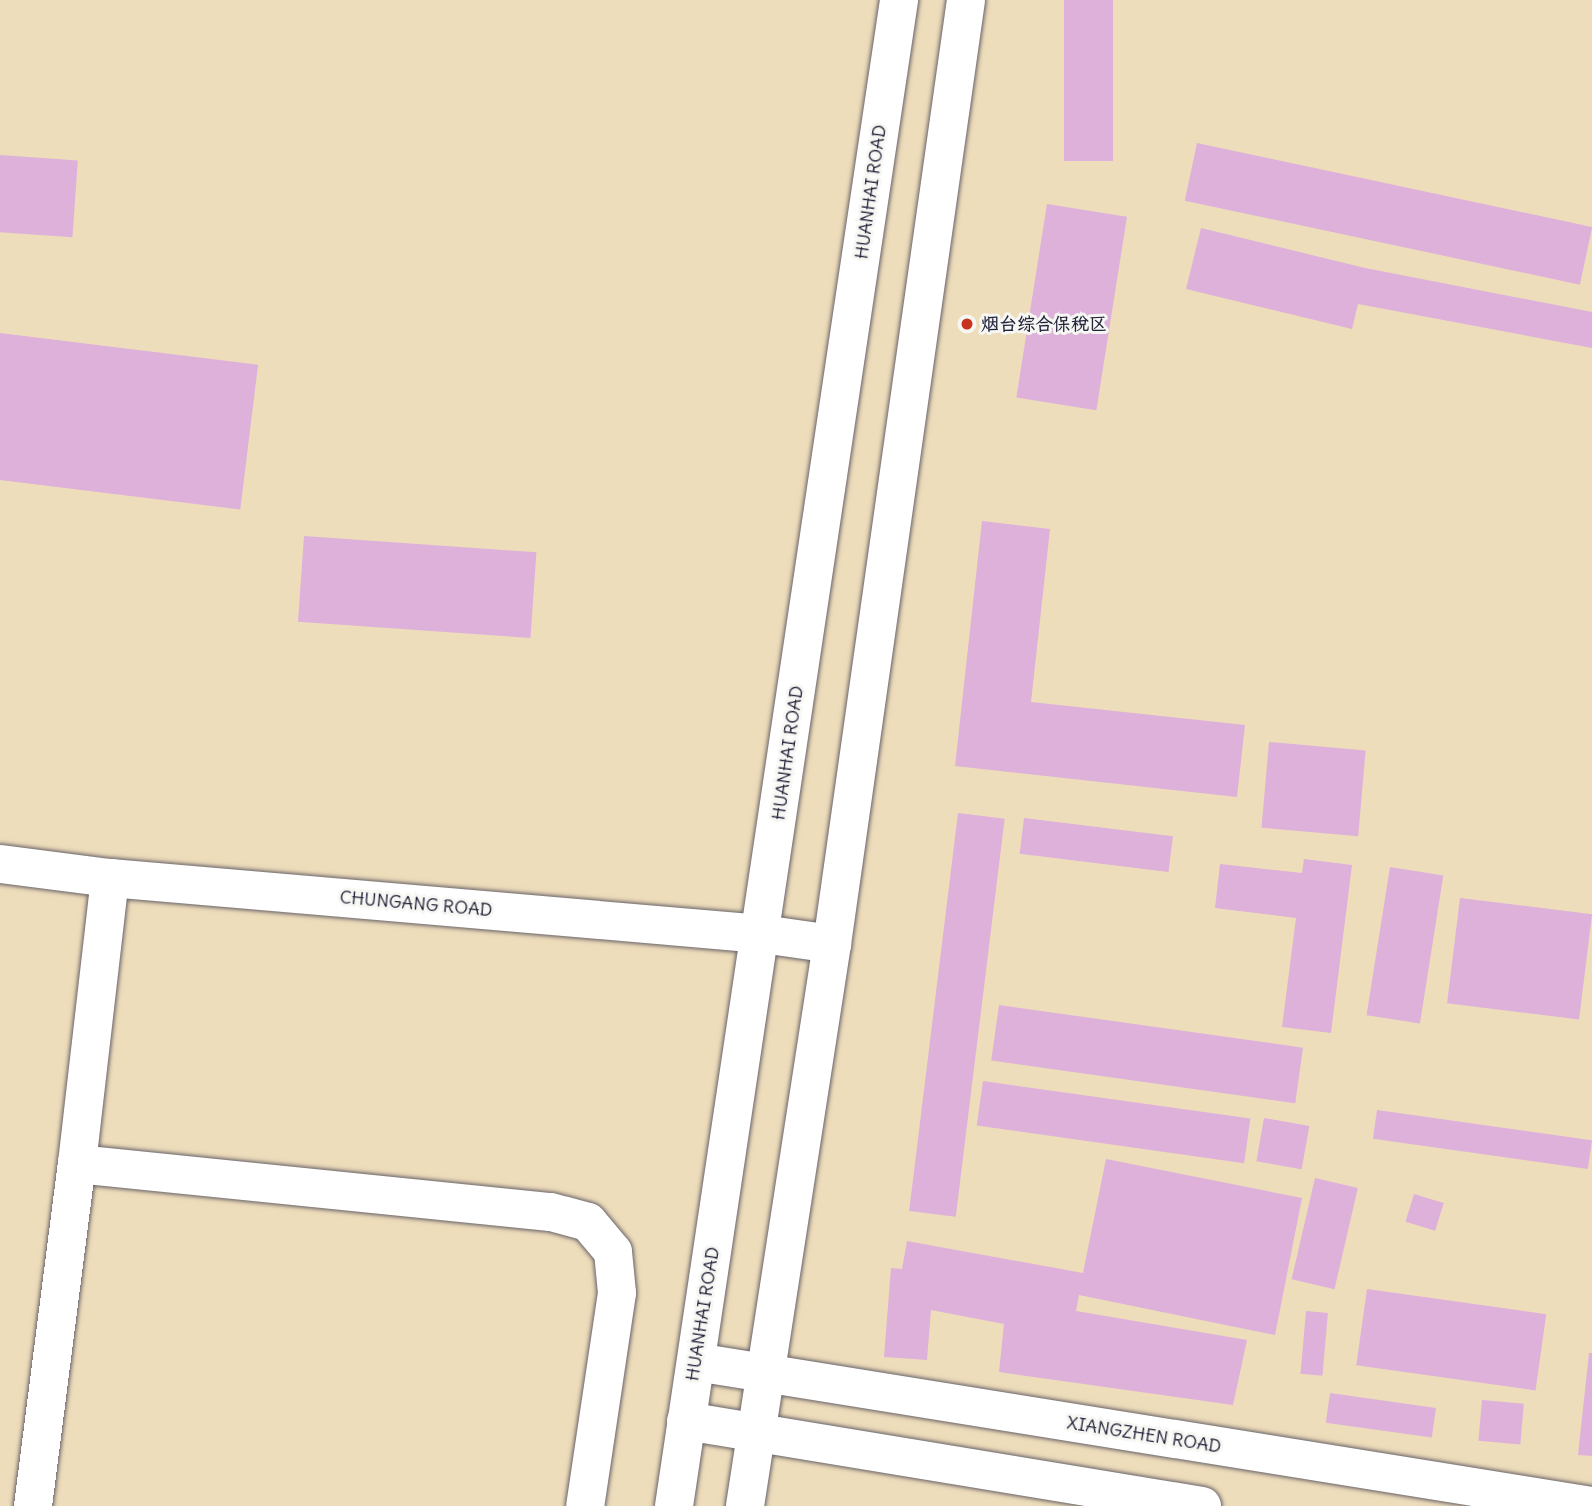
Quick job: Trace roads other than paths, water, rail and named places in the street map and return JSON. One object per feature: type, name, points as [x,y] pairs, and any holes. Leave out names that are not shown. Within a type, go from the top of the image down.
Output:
[{"type":"street","name":"HUANHAI ROAD","points":[[674,1506],[762,934],[899,0]]},
{"type":"street","points":[[745,1506],[832,944],[966,0]]},
{"type":"street","name":"CHUNGANG ROAD","points":[[0,864],[110,878],[762,934],[832,944]]},
{"type":"street","points":[[33,1506],[110,878]]},
{"type":"street","points":[[77,1164],[551,1212],[588,1222],[612,1252],[617,1293],[585,1506]]},
{"type":"street","name":"XIANGZHEN ROAD","points":[[696,1362],[1592,1506]]},
{"type":"street","points":[[686,1421],[1202,1506]]},
{"type":"place","name":"烟台综合保税区","points":[[967,324]]}]
